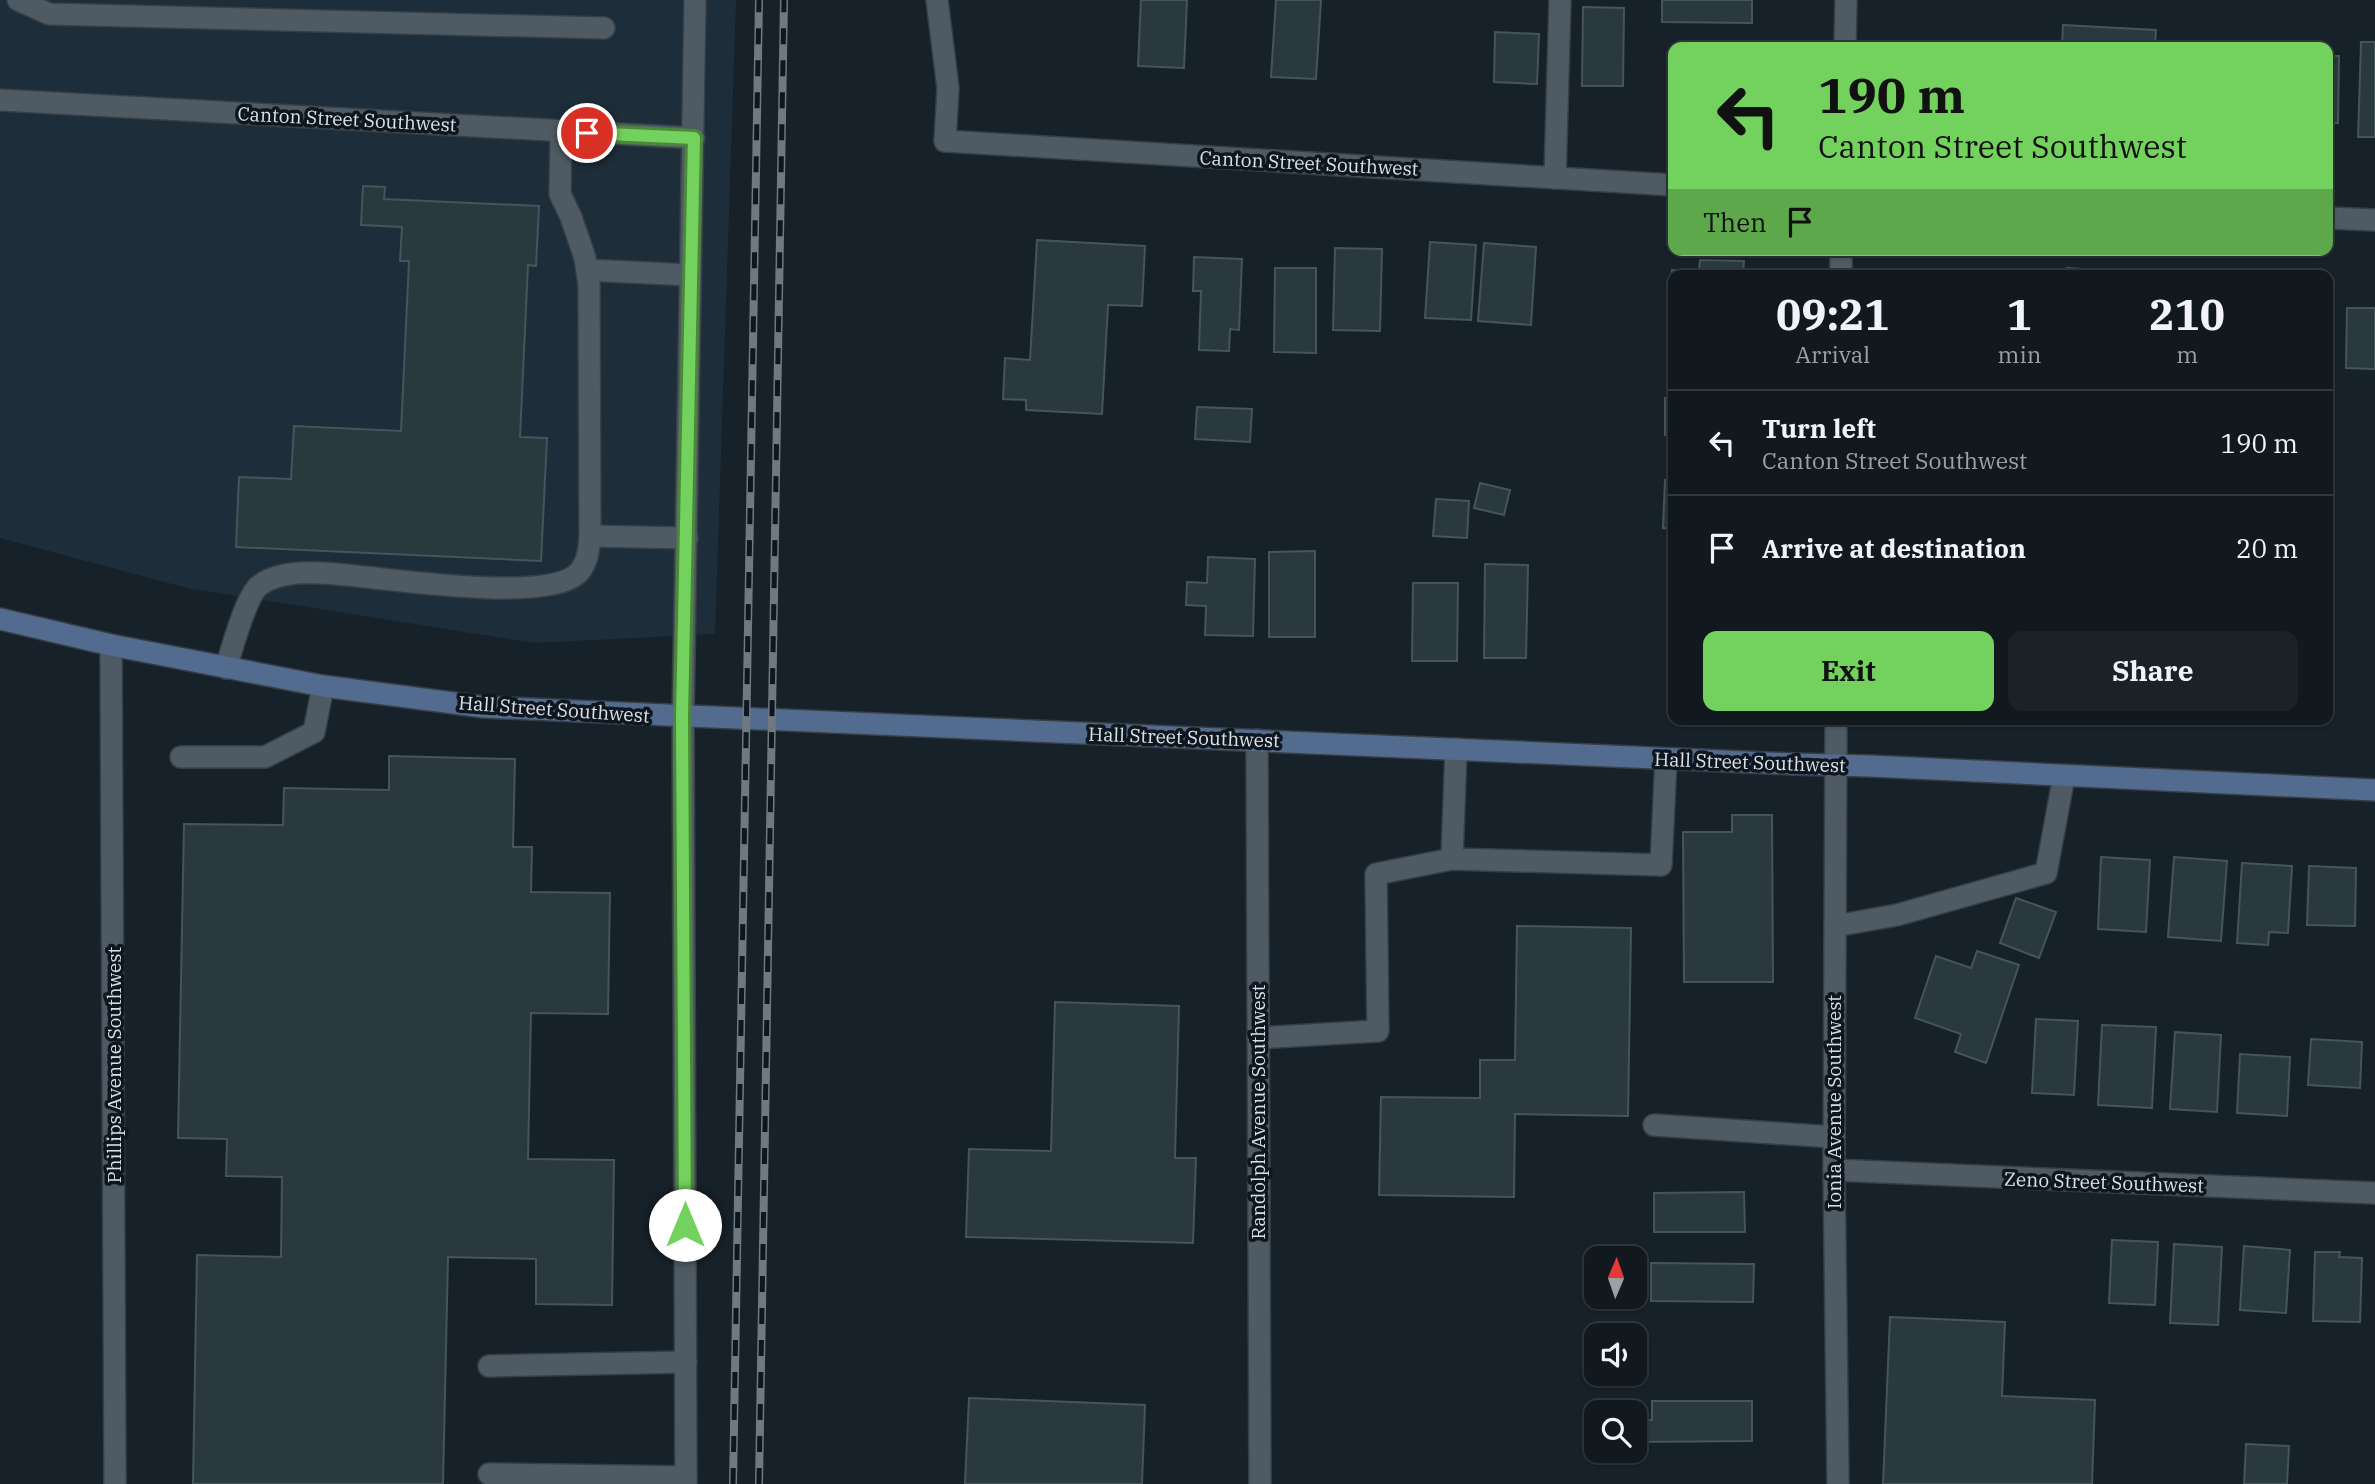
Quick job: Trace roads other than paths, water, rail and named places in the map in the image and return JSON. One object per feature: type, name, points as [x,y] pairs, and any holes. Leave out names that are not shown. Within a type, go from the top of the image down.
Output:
[{"type":"main road","name":"Hall Street Southwest","points":[[0,619],[111,645],[323,686],[484,707],[2375,790]]},
{"type":"street","points":[[18,0],[48,14],[604,29]]},
{"type":"street","points":[[489,1474],[686,1480],[682,717],[695,0]]},
{"type":"street","name":"Canton Street Southwest","points":[[937,0],[948,88],[945,141],[1668,185]]},
{"type":"street","points":[[1555,178],[1560,0]]},
{"type":"street","points":[[1845,42],[1846,0]]},
{"type":"street","name":"Canton Street Southwest","points":[[0,100],[694,138]]},
{"type":"street","points":[[226,668],[243,614],[259,585],[286,575],[323,573],[457,586],[537,588],[562,583],[579,572],[588,553],[590,536],[587,270],[571,217],[560,194],[561,131]]},
{"type":"street","points":[[2333,218],[2375,220]]},
{"type":"street","points":[[587,270],[690,275]]},
{"type":"street","points":[[590,536],[687,538]]},
{"type":"street","name":"Phillips Avenue Southwest","points":[[111,645],[115,1484]]},
{"type":"street","points":[[181,757],[265,757],[291,746],[314,732],[323,686]]},
{"type":"street","name":"Ionia Avenue Southwest","points":[[1836,725],[1834,1170],[1838,1484]]},
{"type":"street","name":"Randolph Avenue Southwest","points":[[1257,740],[1260,1484]]},
{"type":"street","points":[[1452,859],[1456,749]]},
{"type":"street","points":[[1258,1038],[1378,1031],[1376,874],[1452,859],[1661,865],[1665,759]]},
{"type":"street","points":[[1835,926],[1897,915],[2046,873],[2064,776]]},
{"type":"street","points":[[1654,1125],[1834,1137]]},
{"type":"street","name":"Zeno Street Southwest","points":[[1834,1170],[2375,1193]]},
{"type":"street","points":[[489,1366],[686,1362]]},
{"type":"railway","points":[[733,1484],[759,0]]},
{"type":"railway","points":[[759,1484],[784,0]]}]
